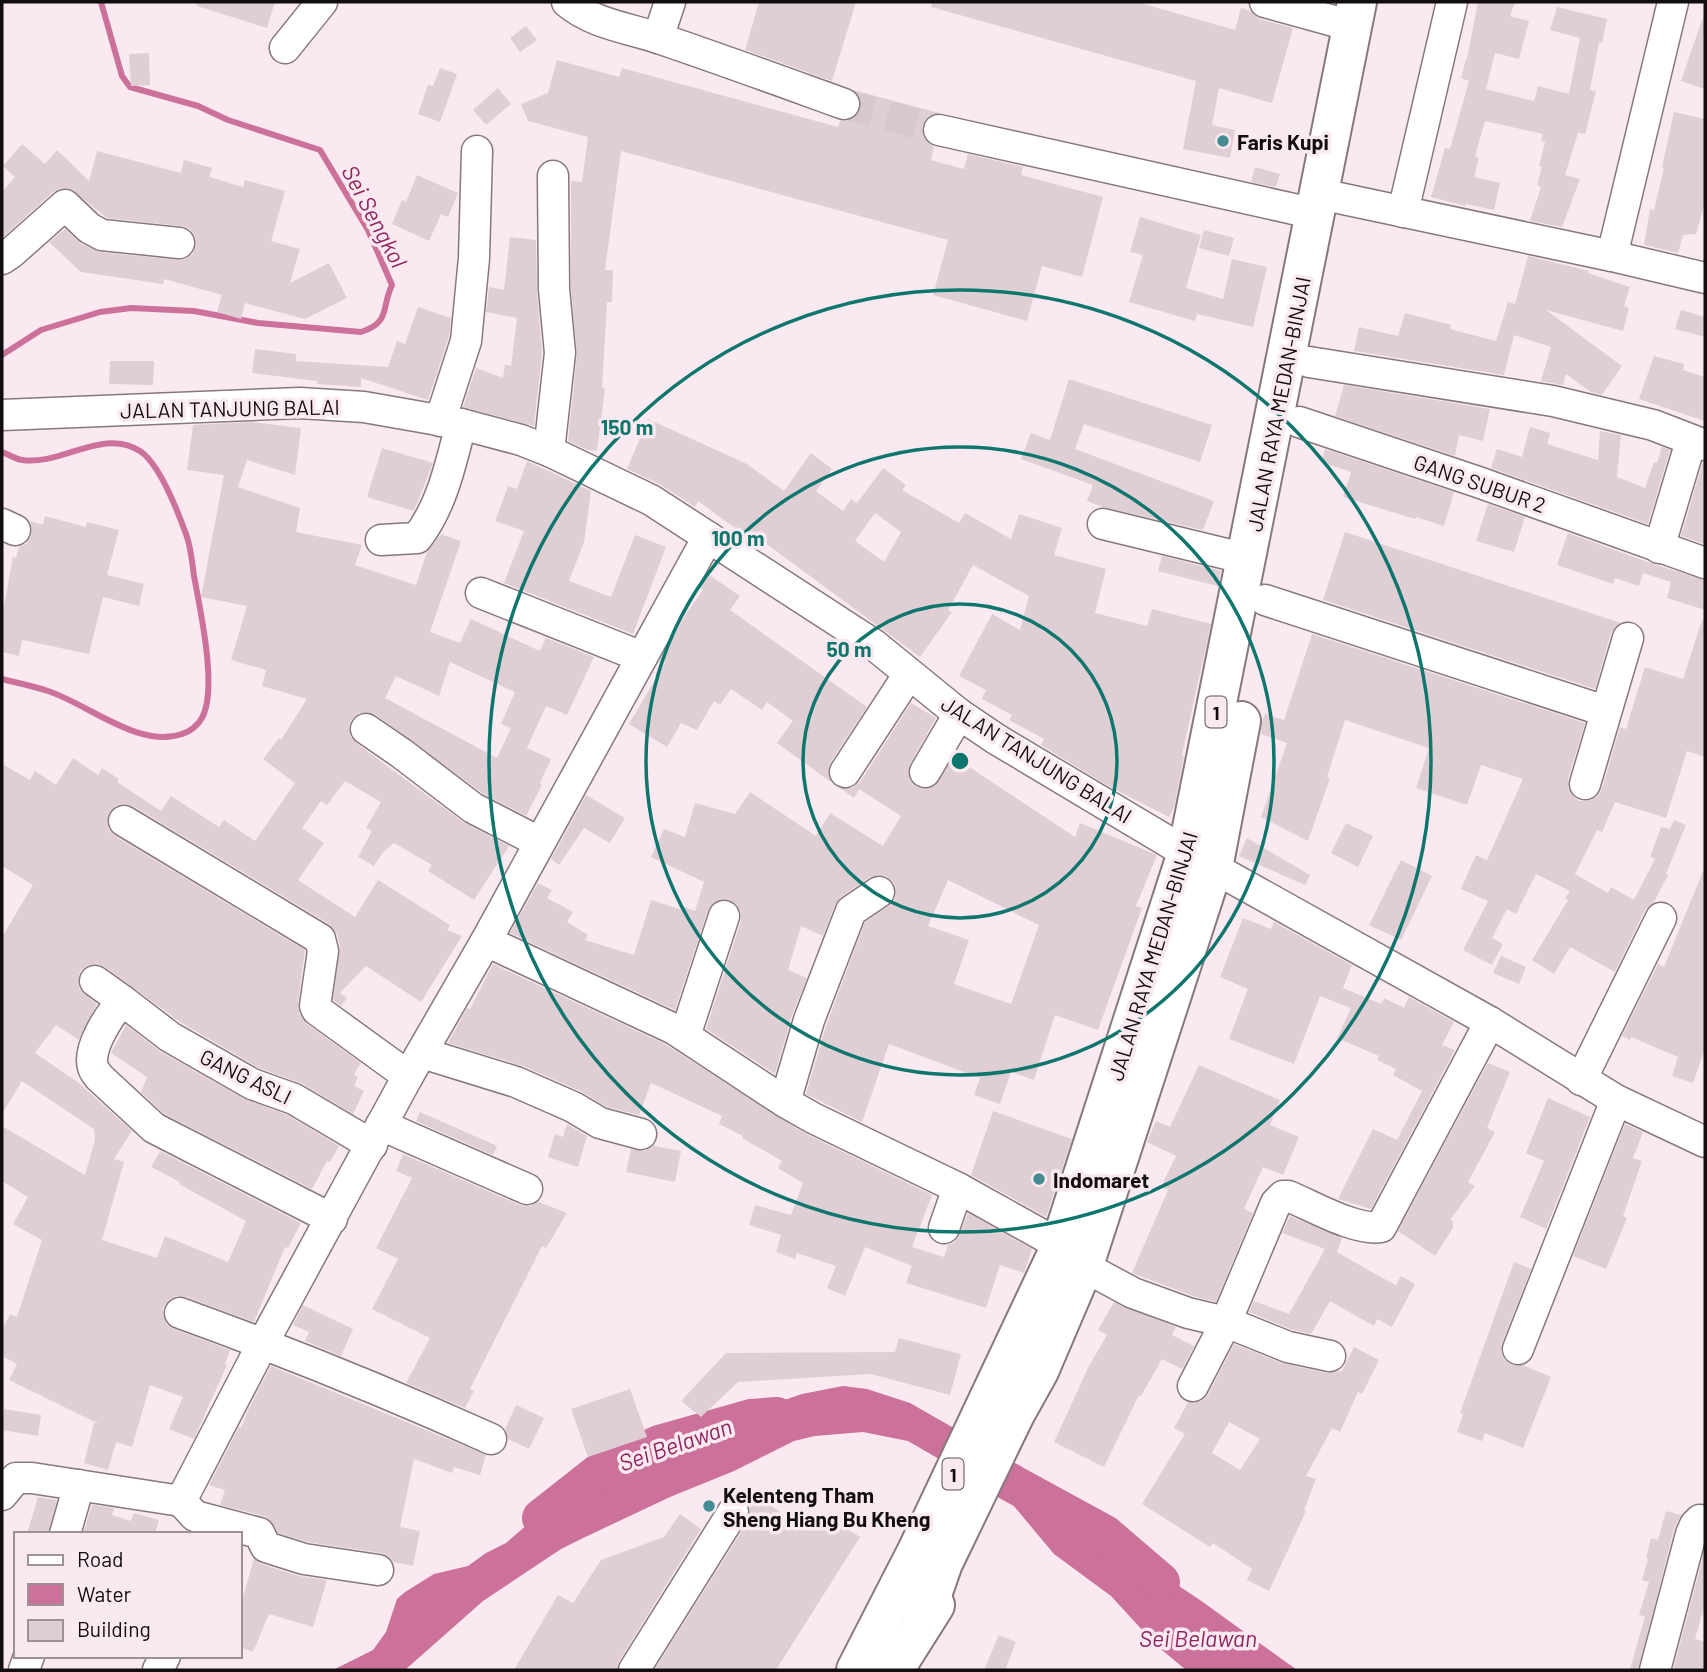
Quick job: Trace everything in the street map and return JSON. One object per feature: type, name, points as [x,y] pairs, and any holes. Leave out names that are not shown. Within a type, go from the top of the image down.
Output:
[{"type":"highway","name":"JALAN RAYA MEDAN-BINJAI","points":[[1200,861],[1247,559],[1326,203],[1382,2]]},
{"type":"highway","name":"JALAN RAYA MEDAN-BINJAI","points":[[940,1561],[1010,1413],[1067,1255],[1200,861],[1265,600],[1299,422],[1309,362],[1326,203],[1354,14]]},
{"type":"highway","name":"JALAN RAYA MEDAN-BINJAI","points":[[1010,1413],[1039,1371],[1067,1255]]},
{"type":"highway","name":"1","points":[[894,1670],[921,1626],[940,1561]]},
{"type":"highway","name":"1","points":[[856,1670],[940,1561]]},
{"type":"street","points":[[285,48],[322,2]]},
{"type":"street","points":[[567,2],[578,11],[604,22],[658,37],[844,104]]},
{"type":"street","points":[[658,37],[670,2]]},
{"type":"street","points":[[1265,2],[1354,14]]},
{"type":"street","points":[[1403,212],[1452,2]]},
{"type":"street","points":[[1612,256],[1673,2]]},
{"type":"street","points":[[939,130],[1326,203],[1403,212],[1705,278]]},
{"type":"street","points":[[381,540],[418,538],[430,522],[451,465],[450,422],[466,341],[474,258],[477,151]]},
{"type":"street","points":[[549,451],[559,353],[554,289],[553,176]]},
{"type":"street","points":[[2,259],[65,205],[89,228],[102,235],[179,243]]},
{"type":"street","points":[[1309,362],[1553,401],[1653,425],[1698,443],[1659,548]]},
{"type":"street","name":"JALAN TANJUNG BALAI","points":[[2,415],[300,404],[364,407],[450,422],[521,440],[549,451],[652,500],[873,644],[959,714],[1200,861],[1490,1022],[1616,1100],[1705,1142]]},
{"type":"street","name":"GANG SUBUR 2","points":[[1299,422],[1705,563]]},
{"type":"street","points":[[1103,524],[1247,559]]},
{"type":"street","points":[[193,1517],[263,1343],[708,537]]},
{"type":"street","points":[[481,593],[642,657]]},
{"type":"street","points":[[1265,600],[1605,711]]},
{"type":"street","points":[[1585,784],[1628,638]]},
{"type":"street","points":[[845,772],[909,674]]},
{"type":"street","points":[[925,772],[959,714]]},
{"type":"street","points":[[366,729],[473,808],[540,842]]},
{"type":"street","points":[[124,821],[320,939],[323,951],[315,1006],[317,1010],[415,1065],[516,1082],[573,1107],[600,1123],[641,1134]]},
{"type":"street","points":[[785,1102],[809,1020],[851,911],[860,902],[879,892]]},
{"type":"street","points":[[684,1036],[724,916]]},
{"type":"street","points":[[1581,1080],[1661,918]]},
{"type":"street","points":[[486,941],[684,1036],[785,1102],[958,1188],[1133,1293],[1188,1313],[1226,1322],[1288,1347],[1330,1356]]},
{"type":"street","name":"GANG ASLI","points":[[95,981],[170,1037],[252,1084],[377,1135],[527,1189]]},
{"type":"street","points":[[123,1001],[108,1019],[92,1057],[93,1067],[99,1077],[154,1128],[332,1219]]},
{"type":"street","points":[[1193,1386],[1226,1322],[1276,1202],[1283,1196],[1288,1196],[1355,1224],[1371,1228],[1381,1227],[1490,1022]]},
{"type":"street","points":[[1518,1349],[1616,1100]]},
{"type":"street","points":[[944,1228],[958,1188]]},
{"type":"street","points":[[180,1313],[401,1398],[491,1439]]},
{"type":"street","points":[[2,1495],[16,1478],[79,1485],[259,1533],[266,1547],[292,1555],[378,1570]]},
{"type":"street","points":[[66,1532],[79,1485]]},
{"type":"street","points":[[634,1670],[733,1512]]},
{"type":"street","points":[[1655,1670],[1691,1534],[1700,1520],[1705,1521]]},
{"type":"water","name":"Sei Belawan","points":[[843,1386],[867,1389],[910,1403],[1022,1467],[1047,1508],[1115,1544],[1200,1600],[1297,1670],[1186,1670],[1156,1645],[1111,1596],[1054,1554],[1008,1499],[908,1441],[863,1432],[815,1436],[794,1441],[561,1549],[483,1601],[405,1670],[333,1670],[373,1650],[386,1632],[397,1599],[405,1592],[434,1574],[468,1566],[506,1543],[558,1498],[590,1481],[680,1447],[770,1405],[802,1394]]},
{"type":"building","points":[[197,2],[275,2],[267,28],[197,6]]},
{"type":"building","points":[[759,2],[856,2],[832,81],[745,50]]},
{"type":"building","points":[[932,2],[1137,2],[1235,30],[1241,8],[1260,19],[1293,28],[1272,103],[1219,88],[1212,125],[1235,130],[1230,158],[1183,149],[1196,81],[931,7]]},
{"type":"building","points":[[1478,2],[1515,2],[1510,16],[1529,21],[1519,59],[1495,53],[1486,89],[1534,101],[1538,86],[1569,94],[1580,38],[1550,30],[1557,7],[1607,19],[1602,43],[1599,42],[1590,90],[1596,91],[1585,134],[1578,133],[1565,175],[1580,179],[1562,227],[1530,221],[1541,187],[1537,185],[1545,142],[1541,141],[1543,134],[1485,121],[1475,156],[1479,158],[1474,177],[1500,183],[1494,210],[1431,197],[1445,148],[1450,149],[1469,81],[1461,78]]},
{"type":"building","points":[[1702,20],[1705,20],[1705,89],[1681,81]]},
{"type":"building","points":[[526,26],[537,40],[520,52],[510,38]]},
{"type":"building","points":[[149,53],[150,85],[131,86],[129,54]]},
{"type":"building","points":[[557,60],[619,77],[622,68],[838,127],[840,121],[855,118],[860,111],[861,100],[853,90],[939,113],[927,118],[922,127],[923,136],[934,147],[931,160],[964,169],[968,154],[1023,167],[1021,175],[1103,197],[1082,277],[1042,266],[1027,321],[933,295],[948,240],[621,151],[605,270],[613,270],[612,302],[607,302],[602,388],[605,389],[597,451],[588,450],[568,441],[577,355],[571,288],[571,181],[582,182],[588,137],[528,121],[521,104],[548,93]]},
{"type":"building","points":[[440,68],[457,74],[440,122],[418,114],[428,85],[433,86]]},
{"type":"building","points":[[498,88],[511,104],[486,125],[473,110]]},
{"type":"building","points":[[1674,112],[1705,119],[1705,202],[1696,234],[1683,235],[1678,253],[1644,245],[1650,209],[1654,210],[1664,168],[1662,167]]},
{"type":"building","points":[[22,144],[45,164],[57,150],[89,181],[97,151],[181,173],[184,160],[212,168],[209,177],[243,187],[245,180],[285,191],[271,241],[300,249],[290,283],[329,263],[347,298],[305,319],[245,303],[241,319],[217,312],[222,295],[164,279],[163,284],[81,272],[49,242],[65,229],[80,243],[100,252],[178,260],[193,254],[195,237],[190,229],[181,226],[107,218],[69,188],[60,188],[53,192],[2,238],[2,192],[15,177],[3,166]]},
{"type":"building","points":[[1255,167],[1280,174],[1276,187],[1251,182]]},
{"type":"building","points":[[417,175],[458,193],[448,217],[441,214],[429,241],[392,224],[402,200],[406,202]]},
{"type":"building","points":[[1140,217],[1201,235],[1186,288],[1223,299],[1232,259],[1267,267],[1253,327],[1197,314],[1195,321],[1129,302],[1143,255],[1130,252]]},
{"type":"building","points":[[1204,230],[1234,238],[1229,256],[1199,248]]},
{"type":"building","points":[[510,237],[536,240],[542,353],[534,426],[463,407],[476,368],[503,378],[505,364],[511,366],[517,318],[486,312],[489,287],[504,290]]},
{"type":"building","points":[[1528,256],[1589,271],[1588,273],[1630,287],[1624,306],[1629,308],[1623,331],[1546,310],[1622,366],[1602,395],[1591,392],[1566,374],[1563,385],[1541,381],[1551,347],[1514,335],[1504,375],[1354,351],[1359,327],[1398,336],[1405,313],[1496,341],[1508,302],[1515,304]]},
{"type":"building","points":[[418,307],[451,318],[449,337],[428,400],[361,378],[361,387],[317,384],[317,381],[252,373],[255,349],[296,354],[296,361],[388,367],[397,341],[405,344]]},
{"type":"building","points":[[1681,310],[1705,317],[1705,337],[1675,329]]},
{"type":"building","points":[[1654,356],[1684,364],[1683,370],[1705,377],[1705,421],[1639,399]]},
{"type":"building","points":[[110,361],[154,361],[153,385],[109,384]]},
{"type":"building","points":[[1069,379],[1212,425],[1200,462],[1084,424],[1075,449],[1214,501],[1203,530],[1087,501],[1093,485],[1021,459],[1031,433],[1050,440]]},
{"type":"building","points":[[1344,385],[1490,409],[1483,441],[1459,435],[1455,456],[1335,416]]},
{"type":"building","points":[[648,419],[747,464],[784,491],[811,453],[832,469],[816,491],[843,511],[851,499],[857,503],[883,468],[906,485],[902,490],[959,523],[965,513],[1011,539],[1019,514],[1062,528],[1054,555],[1106,569],[1095,613],[1147,626],[1152,609],[1211,624],[1182,755],[1184,756],[1174,807],[1169,817],[1110,787],[1041,745],[1044,739],[1009,720],[1012,715],[982,699],[986,690],[959,676],[992,614],[1020,630],[1029,596],[973,565],[948,610],[952,612],[920,657],[746,529],[743,534],[698,501],[695,507],[659,484],[627,469]],"holes":[[[875,513],[901,532],[884,562],[855,541]]]},
{"type":"building","points":[[253,422],[301,428],[295,475],[247,460],[238,487],[300,508],[296,532],[362,545],[355,565],[416,585],[427,552],[441,534],[461,541],[430,632],[460,643],[471,619],[540,651],[546,638],[594,657],[567,715],[546,706],[527,748],[551,759],[540,783],[542,785],[526,816],[482,793],[376,715],[359,713],[351,720],[350,736],[356,743],[463,822],[509,846],[474,900],[428,871],[432,865],[394,843],[383,852],[374,866],[358,857],[372,831],[366,828],[381,802],[345,781],[327,805],[321,801],[302,828],[324,843],[298,880],[355,917],[378,880],[450,925],[447,930],[462,936],[421,1002],[366,966],[340,993],[347,998],[341,1006],[333,1000],[340,947],[337,934],[329,924],[133,806],[116,805],[109,813],[108,829],[115,836],[305,950],[299,1014],[307,1024],[361,1063],[354,1074],[358,1077],[354,1086],[364,1091],[353,1114],[303,1084],[259,1068],[180,1022],[105,967],[88,965],[80,971],[79,989],[97,1004],[79,1040],[56,1025],[35,1053],[79,1083],[132,1131],[114,1159],[124,1162],[102,1240],[157,1258],[165,1236],[228,1262],[246,1221],[151,1167],[160,1151],[301,1223],[288,1248],[285,1247],[254,1322],[186,1297],[176,1296],[168,1300],[163,1308],[167,1325],[230,1350],[225,1364],[227,1365],[194,1439],[169,1429],[183,1397],[150,1385],[132,1447],[116,1442],[108,1470],[84,1463],[94,1423],[99,1424],[9,1380],[17,1364],[2,1356],[2,1330],[10,1314],[17,1317],[42,1240],[13,1224],[28,1197],[2,1181],[2,1126],[85,1175],[95,1140],[94,1129],[22,1081],[2,1114],[2,937],[33,885],[2,866],[2,764],[30,780],[35,771],[56,785],[73,758],[98,775],[102,768],[119,779],[117,782],[161,811],[171,796],[219,827],[224,820],[255,841],[295,783],[263,759],[279,738],[281,740],[307,699],[262,686],[266,670],[231,660],[247,606],[201,597],[224,475],[187,470],[193,425]],"holes":[[[450,662],[515,692],[501,724],[511,728],[497,758],[385,698],[396,676],[439,696]]]},
{"type":"building","points":[[1530,427],[1550,433],[1547,444],[1598,460],[1600,431],[1621,435],[1617,477],[1645,488],[1662,447],[1670,450],[1648,524],[1491,468],[1497,449],[1522,457]]},
{"type":"building","points":[[382,448],[433,463],[414,511],[367,497]]},
{"type":"building","points":[[1325,449],[1454,492],[1444,526],[1343,497],[1351,472],[1321,462]]},
{"type":"building","points":[[527,461],[591,491],[584,542],[569,581],[611,597],[635,535],[666,547],[633,634],[504,583],[524,531],[495,521],[508,486],[517,489]]},
{"type":"building","points":[[1703,462],[1705,464],[1705,544],[1681,536]]},
{"type":"building","points":[[1488,504],[1525,517],[1514,552],[1476,541]]},
{"type":"building","points":[[45,516],[86,527],[87,522],[119,530],[107,575],[144,584],[139,606],[103,597],[89,654],[22,640],[19,656],[2,652],[2,617],[13,557],[16,558],[19,547],[26,544],[31,537],[30,521],[43,525]]},
{"type":"building","points":[[1345,532],[1621,623],[1611,633],[1595,689],[1323,600]]},
{"type":"building","points":[[1568,533],[1705,580],[1705,610],[1667,598],[1671,582],[1643,573],[1639,586],[1615,578],[1613,584],[1557,565]]},
{"type":"building","points":[[1162,556],[1221,571],[1218,586],[1158,571]]},
{"type":"building","points":[[708,574],[740,596],[730,610],[867,707],[830,763],[828,772],[831,782],[777,743],[793,721],[767,702],[762,710],[731,689],[720,705],[714,701],[697,730],[681,723],[667,747],[629,724],[665,663],[661,659],[684,617],[703,590],[700,588]]},
{"type":"building","points":[[1702,620],[1705,621],[1705,757],[1687,751],[1666,818],[1615,802],[1602,832],[1597,830],[1575,874],[1608,893],[1611,887],[1634,900],[1655,859],[1650,857],[1661,827],[1670,829],[1674,820],[1686,825],[1666,874],[1668,875],[1654,902],[1645,910],[1615,972],[1570,947],[1554,974],[1532,960],[1568,900],[1565,898],[1570,891],[1536,874],[1516,914],[1507,909],[1492,938],[1503,944],[1492,965],[1463,950],[1488,901],[1461,889],[1476,855],[1487,860],[1523,779],[1481,765],[1467,805],[1416,788],[1429,748],[1345,720],[1327,777],[1330,778],[1308,841],[1261,817],[1287,743],[1261,734],[1262,721],[1265,714],[1284,720],[1312,634],[1585,723],[1568,787],[1579,801],[1588,801],[1597,797],[1602,789],[1620,727],[1626,729],[1645,667],[1683,679]]},
{"type":"building","points":[[911,703],[936,718],[910,764],[908,773],[916,787],[934,787],[954,757],[1075,837],[1080,823],[1157,855],[1136,906],[1142,908],[1098,1030],[1055,1015],[1034,1080],[1011,1072],[1000,1104],[974,1095],[980,1078],[889,1044],[862,1122],[806,1094],[826,1026],[865,922],[895,899],[894,883],[886,876],[870,877],[841,897],[823,936],[801,926],[788,970],[807,978],[792,1015],[775,1074],[706,1029],[741,921],[741,912],[730,900],[720,899],[708,910],[675,1010],[510,933],[538,883],[552,890],[547,898],[573,912],[567,922],[588,935],[585,940],[634,955],[651,900],[695,911],[704,882],[651,857],[664,829],[685,837],[695,803],[735,814],[750,792],[816,836],[830,813],[883,846],[901,816],[859,789],[854,798],[840,788],[852,788],[860,782]],"holes":[[[948,880],[1039,925],[1011,1004],[954,984],[969,940],[928,926]]]},
{"type":"building","points":[[586,795],[625,818],[610,843],[584,828],[559,865],[551,859]]},
{"type":"building","points":[[1346,823],[1373,836],[1358,867],[1331,853]]},
{"type":"building","points":[[1247,838],[1310,875],[1305,885],[1239,856]]},
{"type":"building","points":[[1401,860],[1432,876],[1401,940],[1369,925]]},
{"type":"building","points":[[1703,871],[1705,1048],[1693,1083],[1672,1076],[1678,1057],[1631,1037],[1630,1040],[1622,1036],[1658,964],[1664,967]]},
{"type":"building","points":[[1243,918],[1271,929],[1274,922],[1352,965],[1343,988],[1381,1004],[1384,998],[1404,1008],[1409,997],[1454,1022],[1442,1045],[1455,1050],[1371,1209],[1338,1199],[1373,1129],[1397,1140],[1422,1091],[1393,1075],[1396,1069],[1377,1060],[1379,1056],[1337,1038],[1351,1008],[1320,996],[1294,1064],[1229,1039],[1248,989],[1220,977]]},
{"type":"building","points":[[1501,956],[1526,967],[1519,984],[1493,973]]},
{"type":"building","points":[[493,964],[665,1044],[804,1133],[932,1195],[912,1247],[944,1257],[948,1245],[955,1242],[960,1234],[968,1213],[1032,1249],[1024,1273],[1000,1265],[986,1308],[906,1283],[912,1266],[865,1247],[845,1296],[827,1288],[836,1266],[797,1253],[795,1259],[776,1252],[781,1235],[749,1225],[755,1205],[791,1215],[803,1183],[778,1168],[782,1161],[719,1124],[722,1116],[651,1083],[639,1115],[607,1107],[580,1091],[523,1066],[448,1043],[467,1008],[470,1009]]},
{"type":"building","points":[[126,1025],[161,1052],[244,1099],[287,1115],[339,1146],[330,1162],[327,1161],[312,1189],[164,1114],[141,1092],[147,1077],[111,1053]]},
{"type":"building","points":[[1488,1063],[1510,1072],[1487,1128],[1495,1132],[1468,1182],[1475,1186],[1450,1220],[1453,1221],[1453,1228],[1435,1256],[1398,1231]]},
{"type":"building","points":[[1199,1065],[1280,1100],[1270,1125],[1299,1137],[1283,1175],[1263,1167],[1244,1209],[1253,1213],[1216,1302],[1132,1273],[1168,1190],[1161,1187],[1176,1156],[1147,1142],[1156,1121],[1170,1127]]},
{"type":"building","points":[[1548,1098],[1590,1117],[1546,1229],[1520,1217],[1544,1161],[1526,1153]]},
{"type":"building","points":[[993,1111],[1072,1139],[1046,1217],[971,1175]]},
{"type":"building","points":[[420,1112],[497,1146],[493,1155],[416,1121]]},
{"type":"building","points":[[567,1124],[587,1136],[578,1167],[548,1157],[555,1134],[563,1137]]},
{"type":"building","points":[[1625,1124],[1643,1132],[1633,1158],[1642,1161],[1623,1216],[1627,1218],[1606,1269],[1573,1256]]},
{"type":"building","points":[[655,1144],[681,1151],[675,1182],[626,1172],[631,1149],[645,1151]]},
{"type":"building","points":[[403,1154],[520,1205],[530,1206],[539,1202],[567,1213],[546,1248],[542,1246],[470,1389],[474,1391],[465,1408],[406,1383],[430,1338],[372,1309],[398,1259],[376,1248],[412,1178],[396,1171]]},
{"type":"building","points":[[1290,1216],[1342,1238],[1337,1252],[1377,1275],[1396,1285],[1401,1276],[1415,1284],[1392,1327],[1377,1319],[1374,1326],[1330,1301],[1311,1334],[1293,1330],[1249,1312],[1254,1301],[1289,1314],[1325,1249],[1282,1233]]},
{"type":"building","points":[[1514,1262],[1531,1269],[1502,1343],[1501,1352],[1511,1365],[1523,1365],[1551,1377],[1523,1448],[1485,1433],[1482,1441],[1457,1432],[1463,1414],[1460,1413]]},
{"type":"building","points":[[1114,1302],[1176,1327],[1172,1335],[1194,1346],[1182,1369],[1162,1359],[1141,1396],[1139,1395],[1104,1467],[1054,1442],[1089,1366],[1107,1335],[1098,1330]]},
{"type":"building","points":[[303,1305],[353,1329],[341,1356],[305,1341],[309,1332],[293,1325]]},
{"type":"building","points":[[899,1338],[961,1354],[950,1395],[871,1374],[738,1382],[701,1417],[681,1401],[726,1353],[895,1352]]},
{"type":"building","points":[[1234,1344],[1282,1363],[1326,1373],[1342,1371],[1354,1347],[1379,1360],[1362,1394],[1358,1392],[1340,1432],[1332,1428],[1306,1476],[1316,1479],[1304,1510],[1306,1511],[1269,1591],[1247,1580],[1252,1569],[1213,1543],[1210,1547],[1142,1504],[1185,1434],[1174,1428],[1188,1402],[1202,1401],[1208,1395]],"holes":[[[1229,1422],[1260,1439],[1240,1470],[1212,1453]]]},
{"type":"building","points":[[271,1366],[486,1455],[480,1475],[454,1467],[452,1473],[414,1459],[400,1527],[420,1531],[413,1566],[393,1562],[381,1553],[308,1542],[278,1533],[264,1516],[220,1505],[225,1490],[209,1485]]},
{"type":"building","points":[[630,1389],[647,1437],[588,1457],[571,1409]]},
{"type":"building","points":[[516,1405],[544,1418],[529,1449],[508,1439],[505,1429]]},
{"type":"building","points":[[4,1409],[41,1415],[38,1436],[2,1430]]},
{"type":"building","points":[[755,1495],[798,1524],[804,1513],[816,1521],[821,1513],[860,1537],[776,1670],[654,1670],[748,1521],[749,1504]]},
{"type":"building","points":[[38,1497],[57,1500],[49,1532],[28,1532]]},
{"type":"building","points":[[92,1505],[114,1508],[112,1515],[131,1521],[134,1513],[159,1520],[157,1532],[84,1532]]},
{"type":"building","points":[[1666,1511],[1681,1515],[1674,1529],[1638,1670],[1630,1670],[1645,1616],[1639,1615],[1649,1582],[1642,1580],[1648,1559],[1646,1558],[1651,1538],[1658,1540]]},
{"type":"building","points":[[680,1514],[701,1529],[619,1661],[617,1670],[514,1670],[558,1595],[573,1603],[601,1560],[664,1537]]},
{"type":"building","points":[[1705,1549],[1705,1603],[1695,1639],[1705,1642],[1705,1670],[1673,1670]]},
{"type":"building","points":[[254,1559],[261,1564],[299,1576],[327,1580],[313,1627],[269,1614],[253,1652],[242,1648],[242,1600]]},
{"type":"building","points":[[999,1635],[1016,1642],[1005,1670],[984,1670]]},
{"type":"waterway","name":"Sei Sengkol","points":[[2,355],[41,330],[100,312],[131,308],[194,311],[258,323],[361,332],[381,319],[392,285],[368,230],[320,150],[228,120],[198,106],[130,87],[122,76],[101,2]]},
{"type":"waterway","name":"Sei Sengkol","points":[[2,452],[19,459],[37,460],[111,443],[126,445],[147,457],[168,489],[189,544],[206,648],[208,688],[206,705],[198,723],[185,733],[166,737],[131,730],[48,691],[2,679]]},
{"type":"waterway","name":"Sei Belawan","points":[[541,1518],[602,1470],[659,1444],[751,1418],[777,1416]]},
{"type":"waterway","name":"Sei Belawan","points":[[995,1474],[1105,1534],[1161,1582]]},
{"type":"tunnel","points":[[844,104],[939,130]]},
{"type":"place","name":"Faris Kupi","points":[[1223,141]]},
{"type":"place","name":"Indomaret","points":[[1039,1179]]},
{"type":"place","name":"Kelenteng Tham Sheng Hiang Bu Kheng","points":[[709,1506]]}]
